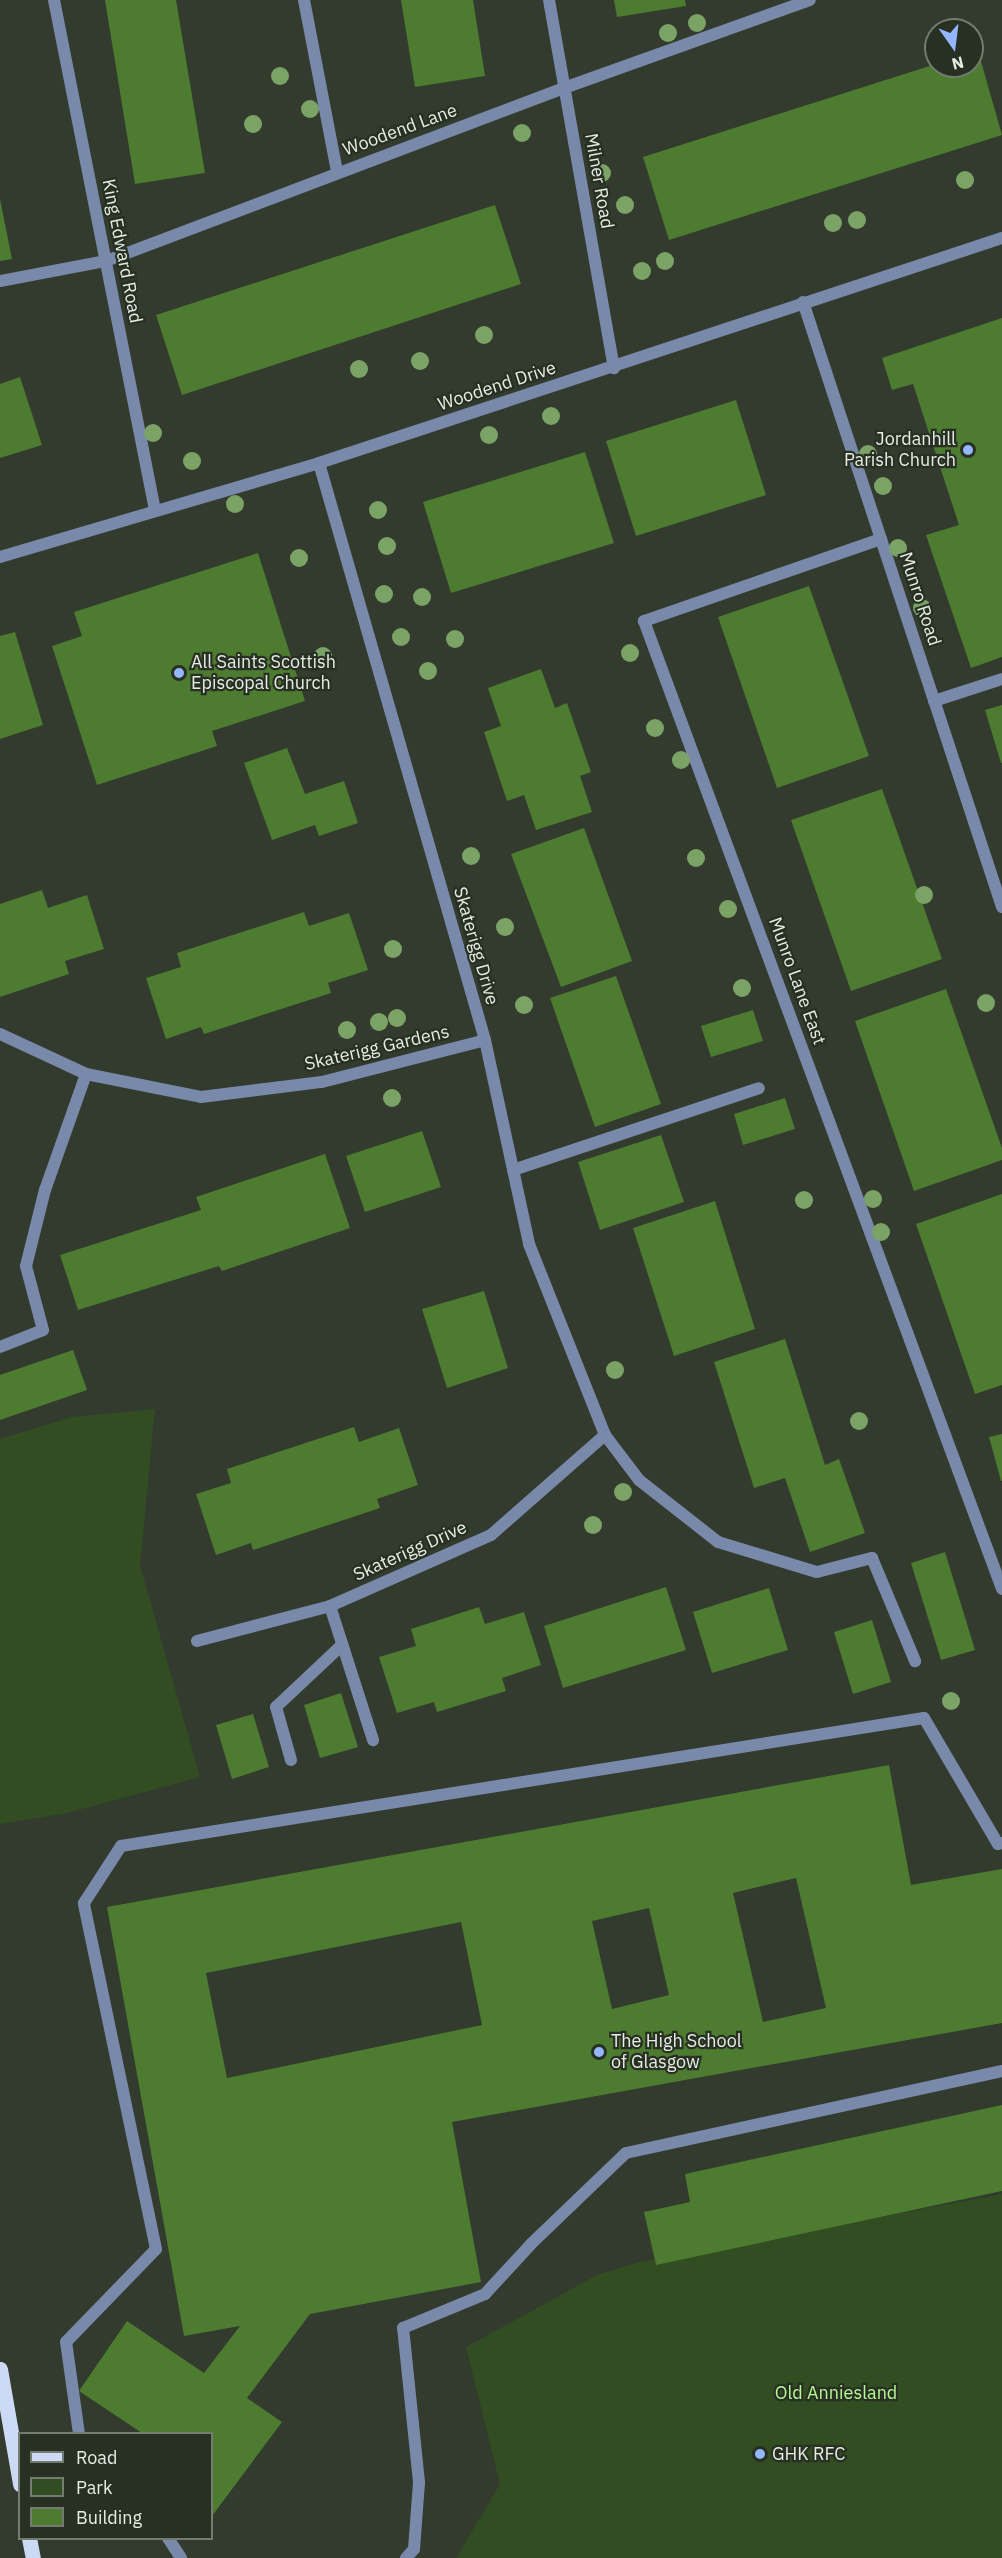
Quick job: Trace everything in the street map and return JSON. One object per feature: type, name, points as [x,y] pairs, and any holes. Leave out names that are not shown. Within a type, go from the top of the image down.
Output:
[{"type":"main road","points":[[0,2369],[18,2472]]},
{"type":"main road","points":[[29,2540],[33,2558]]},
{"type":"street","name":"King Edward Road","points":[[54,0],[155,510]]},
{"type":"street","points":[[304,0],[337,172]]},
{"type":"street","name":"Milner Road","points":[[549,0],[614,368]]},
{"type":"street","name":"Woodend Lane","points":[[0,281],[106,261],[337,172],[810,0]]},
{"type":"street","name":"Woodend Drive","points":[[0,557],[319,463],[614,368],[803,302],[1002,238]]},
{"type":"street","name":"Munro Road","points":[[803,302],[1002,908]]},
{"type":"street","name":"Skaterigg Drive","points":[[319,463],[485,1040],[529,1244],[605,1435],[639,1480],[717,1542],[817,1572],[872,1558],[915,1661]]},
{"type":"street","name":"Munro Lane East","points":[[881,539],[644,621],[1002,1589]]},
{"type":"street","points":[[934,701],[1002,679]]},
{"type":"street","name":"Skaterigg Gardens","points":[[0,1034],[86,1074],[201,1097],[322,1082],[485,1040]]},
{"type":"street","points":[[0,1347],[43,1330],[26,1266],[45,1190],[86,1074]]},
{"type":"street","points":[[513,1170],[759,1088]]},
{"type":"street","name":"Skaterigg Drive","points":[[197,1641],[330,1606],[491,1535],[605,1435]]},
{"type":"street","points":[[330,1606],[373,1740]]},
{"type":"street","points":[[291,1760],[276,1707],[342,1645]]},
{"type":"street","points":[[79,2432],[66,2342],[156,2249],[84,1903],[121,1846],[924,1718],[998,1844],[1002,1843]]},
{"type":"street","points":[[406,2558],[414,2549],[419,2482],[403,2328],[485,2294],[532,2242],[626,2153],[1002,2071]]},
{"type":"street","points":[[169,2540],[181,2558]]},
{"type":"green space","points":[[155,1409],[140,1565],[200,1777],[67,1813],[0,1824],[0,1439],[72,1417]]},
{"type":"green space","name":"Old Anniesland","points":[[1002,2194],[1002,2558],[456,2558],[500,2484],[466,2347],[597,2275],[640,2262]]},
{"type":"building","points":[[105,0],[176,0],[205,173],[135,184]]},
{"type":"building","points":[[401,0],[473,0],[485,76],[415,87]]},
{"type":"building","points":[[614,0],[685,0],[686,6],[617,17]]},
{"type":"building","points":[[924,68],[924,78],[984,78],[984,72],[1002,135],[669,240],[643,157]]},
{"type":"building","points":[[0,199],[12,259],[0,261]]},
{"type":"building","points":[[495,205],[521,284],[182,395],[156,315]]},
{"type":"building","name":"Jordanhill Parish Church","points":[[1002,318],[1002,657],[971,668],[926,535],[959,525],[913,384],[892,390],[882,358]]},
{"type":"building","points":[[20,377],[42,445],[0,458],[0,384]]},
{"type":"building","points":[[736,400],[766,495],[636,536],[606,441]]},
{"type":"building","points":[[585,452],[614,543],[451,593],[423,502]]},
{"type":"building","name":"All Saints Scottish Episcopal Church","points":[[258,553],[305,701],[212,731],[217,746],[97,785],[52,646],[82,636],[74,612]]},
{"type":"building","points":[[809,586],[869,756],[777,788],[718,617]]},
{"type":"building","points":[[15,632],[43,725],[0,739],[0,636]]},
{"type":"building","points":[[541,669],[555,708],[567,703],[591,772],[580,776],[592,812],[536,830],[524,795],[507,801],[484,732],[501,726],[488,688]]},
{"type":"building","points":[[1002,705],[1002,763],[1001,763],[985,710]]},
{"type":"building","points":[[287,748],[305,794],[344,781],[358,823],[319,836],[315,825],[272,840],[244,763]]},
{"type":"building","points":[[882,789],[942,959],[851,991],[791,820]]},
{"type":"building","points":[[584,828],[632,961],[561,987],[511,854]]},
{"type":"building","points":[[42,890],[48,908],[87,895],[104,949],[65,961],[69,974],[0,997],[0,904]]},
{"type":"building","points":[[304,912],[309,926],[349,913],[368,970],[328,983],[331,993],[204,1034],[201,1027],[166,1039],[146,978],[181,967],[177,953]]},
{"type":"building","points":[[616,976],[661,1104],[595,1127],[550,998]]},
{"type":"building","points":[[946,989],[1002,1148],[1002,1160],[914,1191],[855,1021]]},
{"type":"building","points":[[753,1010],[763,1041],[711,1057],[701,1026]]},
{"type":"building","points":[[785,1098],[795,1129],[743,1145],[734,1114]]},
{"type":"building","points":[[422,1131],[441,1187],[365,1212],[346,1156]]},
{"type":"building","points":[[661,1135],[684,1202],[600,1230],[578,1162]]},
{"type":"building","points":[[325,1154],[350,1228],[222,1271],[219,1266],[78,1310],[60,1255],[201,1210],[196,1197]]},
{"type":"building","points":[[1002,1194],[1002,1385],[975,1394],[916,1224]]},
{"type":"building","points":[[715,1201],[755,1329],[674,1356],[633,1228]]},
{"type":"building","points":[[484,1291],[508,1368],[447,1388],[422,1309]]},
{"type":"building","points":[[785,1339],[825,1465],[839,1459],[865,1533],[810,1552],[785,1478],[754,1488],[714,1362]]},
{"type":"building","points":[[73,1350],[87,1390],[0,1420],[0,1375]]},
{"type":"building","points":[[354,1427],[359,1442],[399,1428],[418,1485],[377,1499],[380,1508],[253,1550],[251,1543],[216,1555],[196,1494],[231,1483],[227,1469]]},
{"type":"building","points":[[1002,1434],[1002,1481],[1001,1481],[989,1437]]},
{"type":"building","points":[[945,1552],[975,1650],[941,1660],[911,1563]]},
{"type":"building","points":[[666,1587],[686,1650],[563,1688],[544,1626]]},
{"type":"building","points":[[769,1588],[788,1650],[712,1673],[693,1612]]},
{"type":"building","points":[[479,1607],[485,1624],[524,1612],[541,1665],[502,1678],[506,1691],[437,1712],[434,1702],[397,1713],[379,1657],[416,1646],[411,1629]]},
{"type":"building","points":[[872,1620],[891,1682],[853,1694],[834,1632]]},
{"type":"building","points":[[341,1693],[358,1747],[320,1758],[304,1705]]},
{"type":"building","points":[[253,1714],[269,1767],[232,1779],[216,1725]]},
{"type":"building","name":"The High School of Glasgow","points":[[889,1765],[911,1885],[1002,1869],[1002,2023],[452,2122],[481,2282],[310,2314],[247,2398],[282,2422],[213,2515],[213,2432],[140,2432],[79,2391],[127,2321],[204,2373],[240,2326],[184,2336],[107,1907]],"holes":[[[796,1878],[826,2008],[763,2022],[733,1893]],[[649,1908],[669,1995],[612,2009],[592,1921]],[[461,1922],[482,2025],[227,2078],[206,1973]]]},
{"type":"building","points":[[1002,2105],[1002,2191],[656,2265],[644,2212],[690,2202],[685,2174]]},
{"type":"place","name":"Jordanhill Parish Church","points":[[968,450]]},
{"type":"place","name":"All Saints Scottish Episcopal Church","points":[[179,673]]},
{"type":"place","name":"The High School of Glasgow","points":[[599,2052]]},
{"type":"place","name":"GHK RFC","points":[[760,2454]]}]
